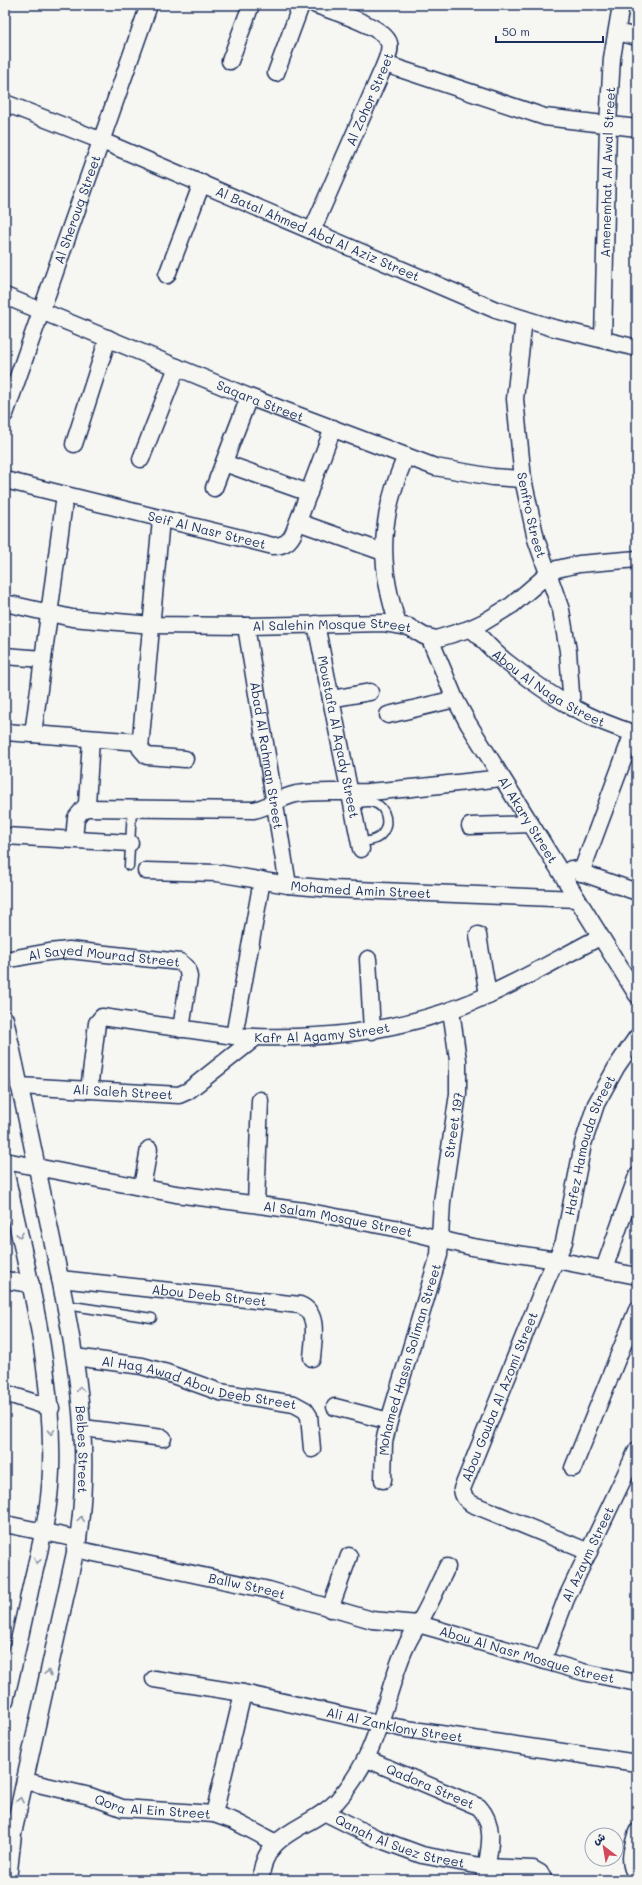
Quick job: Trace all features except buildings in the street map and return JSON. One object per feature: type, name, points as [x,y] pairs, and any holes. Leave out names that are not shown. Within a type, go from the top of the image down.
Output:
[{"type":"street","name":"Al Sherouq Street","points":[[5,414],[9,388],[42,310],[149,5]]},
{"type":"street","points":[[230,61],[252,5]]},
{"type":"street","points":[[276,73],[301,5]]},
{"type":"street","name":"Al Zohor Street","points":[[312,231],[389,53],[389,43],[384,35],[374,28],[316,5]]},
{"type":"street","name":"Amenemhat Al Awal Street","points":[[603,340],[608,124],[612,58],[622,5]]},
{"type":"street","points":[[616,32],[637,36]]},
{"type":"street","points":[[385,64],[545,117],[637,128]]},
{"type":"street","name":"Al Batal Ahmed Abd Al Aziz Street","points":[[5,103],[102,141],[202,183],[469,299],[524,319],[637,348]]},
{"type":"street","points":[[167,275],[202,183]]},
{"type":"street","name":"Saqara Street","points":[[5,296],[42,310],[249,397],[435,467],[464,473],[523,479]]},
{"type":"street","name":"Senfro Street","points":[[524,319],[515,399],[523,479],[536,539],[561,610],[565,631],[572,708]]},
{"type":"street","points":[[74,444],[108,338]]},
{"type":"street","points":[[141,459],[177,367]]},
{"type":"street","points":[[214,488],[249,397]]},
{"type":"street","name":"Seif Al Nasr Street","points":[[5,480],[273,546],[286,543],[291,538],[334,428]]},
{"type":"street","points":[[398,624],[386,583],[383,552],[384,527],[396,479],[406,456]]},
{"type":"street","points":[[224,463],[309,493]]},
{"type":"street","points":[[33,734],[65,495]]},
{"type":"street","points":[[162,519],[140,748],[147,756],[185,759]]},
{"type":"street","points":[[298,522],[383,552]]},
{"type":"street","name":"Al Salehin Mosque Street","points":[[5,603],[49,613],[97,621],[152,625],[246,626],[398,624],[409,627],[430,638],[441,638],[469,629],[512,605],[548,574],[567,566],[637,559]]},
{"type":"street","name":"Moustafa Al Aqady Street","points":[[316,624],[360,846]]},
{"type":"street","name":"Abad Al Rahman Street","points":[[246,626],[276,802],[288,885]]},
{"type":"street","name":"Abou Al Naga Street","points":[[469,629],[476,632],[489,647],[515,668],[572,708],[609,726],[635,733]]},
{"type":"street","name":"Al Akary Street","points":[[430,638],[455,698],[501,778],[637,995]]},
{"type":"street","points":[[5,656],[43,659]]},
{"type":"street","points":[[331,699],[370,692]]},
{"type":"street","points":[[388,715],[455,698]]},
{"type":"street","points":[[5,732],[140,742]]},
{"type":"street","points":[[581,873],[635,733]]},
{"type":"street","points":[[74,839],[76,818],[86,808],[91,739]]},
{"type":"street","points":[[86,808],[254,810],[263,808],[296,794],[325,791],[351,798],[374,791],[501,778]]},
{"type":"street","points":[[470,826],[530,824]]},
{"type":"street","points":[[5,836],[130,843]]},
{"type":"street","points":[[554,864],[637,892]]},
{"type":"street","name":"Mohamed Amin Street","points":[[146,870],[209,872],[288,885],[332,889],[577,899]]},
{"type":"street","points":[[234,1036],[262,880]]},
{"type":"street","points":[[478,935],[488,995]]},
{"type":"street","name":"Kafr Al Agamy Street","points":[[88,1090],[97,1023],[100,1018],[104,1016],[181,1029],[255,1038],[337,1035],[372,1031],[399,1026],[451,1010],[488,995],[600,937]]},
{"type":"street","name":"Al Sayed Mourad Street","points":[[5,960],[69,950],[180,962],[187,968],[189,977],[181,1029]]},
{"type":"street","points":[[368,959],[372,1031]]},
{"type":"street","name":"Street 197","points":[[441,1240],[442,1202],[458,1094],[458,1060],[451,1010]]},
{"type":"street","name":"Belbes Street","points":[[5,1019],[66,1305],[75,1357],[83,1428],[84,1486],[76,1544],[13,1834],[8,1880]]},
{"type":"street","name":"Hafez Hamouda Street","points":[[556,1260],[567,1234],[583,1144],[589,1123],[606,1084],[637,1037]]},
{"type":"street","name":"Ali Saleh Street","points":[[20,1086],[179,1095],[184,1094],[255,1038]]},
{"type":"street","points":[[256,1203],[260,1100]]},
{"type":"street","points":[[142,1187],[149,1149]]},
{"type":"street","name":"Al Salam Mosque Street","points":[[5,1161],[190,1196],[256,1203],[387,1227],[487,1250],[556,1260],[637,1276]]},
{"type":"street","points":[[5,1170],[31,1284],[46,1364],[51,1408],[51,1470],[44,1533],[8,1673],[5,1701]]},
{"type":"street","points":[[604,1269],[637,1176]]},
{"type":"street","name":"Mohamed Hassn Soliman Street","points":[[383,1480],[384,1442],[389,1421],[436,1269],[441,1240]]},
{"type":"street","name":"Abou Gouba Al Azomi Street","points":[[556,1260],[462,1489],[463,1495],[472,1504],[589,1552]]},
{"type":"street","name":"Abou Deeb Street","points":[[60,1279],[300,1305],[310,1311],[312,1316],[312,1358]]},
{"type":"street","points":[[5,1280],[31,1284]]},
{"type":"street","points":[[573,1468],[637,1310]]},
{"type":"street","name":"Al Hag Awad Abou Deeb Street","points":[[75,1357],[142,1366],[167,1373],[220,1392],[294,1404],[305,1410],[308,1416],[312,1449]]},
{"type":"street","points":[[5,1393],[51,1408]]},
{"type":"street","points":[[335,1407],[389,1421]]},
{"type":"street","points":[[83,1428],[163,1438]]},
{"type":"street","name":"Al Azaym Street","points":[[543,1660],[566,1599],[637,1450]]},
{"type":"street","name":"Ballw Street","points":[[5,1524],[44,1533],[76,1544],[269,1590],[372,1620],[418,1624]]},
{"type":"street","points":[[330,1609],[350,1556]]},
{"type":"street","points":[[261,1880],[263,1866],[268,1854],[276,1843],[285,1835],[324,1812],[337,1801],[367,1759],[381,1724],[401,1659],[447,1567]]},
{"type":"street","name":"Abou Al Nasr Mosque Street","points":[[418,1624],[615,1680],[637,1683]]},
{"type":"street","name":"Ali Al Zanklony Street","points":[[154,1679],[242,1693],[381,1724],[533,1749],[637,1763]]},
{"type":"street","points":[[214,1814],[242,1693]]},
{"type":"street","name":"Qadora Street","points":[[367,1759],[479,1806],[486,1815],[490,1825],[485,1873]]},
{"type":"street","name":"Qora Al Ein Street","points":[[24,1781],[90,1796],[122,1808],[214,1814],[234,1822],[276,1843]]},
{"type":"street","name":"Qanah Al Suez Street","points":[[324,1812],[376,1838],[406,1850],[485,1873],[533,1869],[540,1873],[544,1880]]},
{"type":"street","points":[[637,1832],[631,1858],[631,1866],[637,1874]]},
{"type":"lane","points":[[351,798],[374,803],[384,811],[387,818],[387,824],[380,836],[360,846]]},
{"type":"lane","points":[[129,866],[132,808]]},
{"type":"lane","points":[[66,1305],[152,1318]]}]
